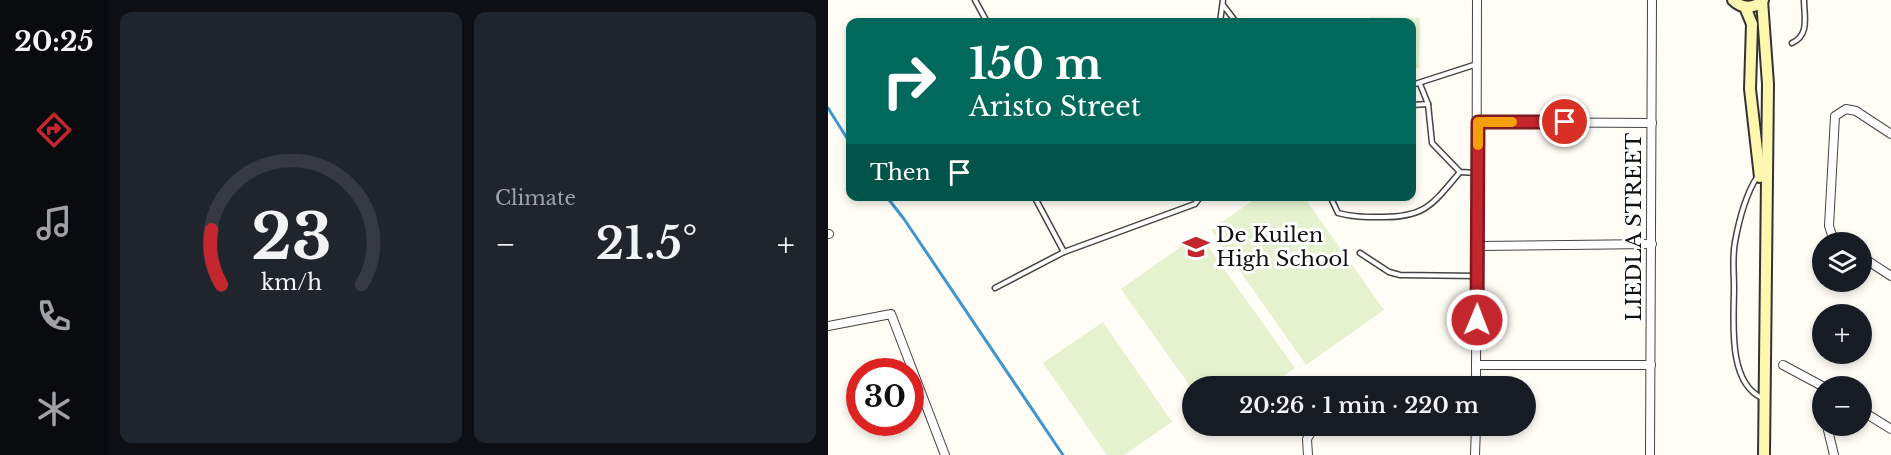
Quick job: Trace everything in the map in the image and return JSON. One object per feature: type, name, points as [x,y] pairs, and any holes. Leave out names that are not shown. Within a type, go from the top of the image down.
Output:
[{"type":"street","points":[[1476,376],[1478,0]]},
{"type":"street","name":"LIEDLA STREET","points":[[1650,455],[1652,0]]},
{"type":"street","points":[[1733,0],[1745,7],[1755,6],[1763,0]]},
{"type":"street","points":[[1763,0],[1768,84],[1764,455]]},
{"type":"street","points":[[1745,7],[1752,24],[1750,89],[1765,228]]},
{"type":"street","points":[[1831,232],[1829,226],[1834,116],[1846,109],[1856,111],[1891,134]]},
{"type":"street","points":[[1478,122],[1652,123]]},
{"type":"street","points":[[1478,246],[1652,243]]},
{"type":"street","points":[[1872,264],[1891,276]]},
{"type":"street","points":[[828,326],[887,313],[893,317],[945,455]]},
{"type":"street","points":[[1476,364],[1651,365]]},
{"type":"street","points":[[1783,365],[1793,368],[1812,380]]},
{"type":"street","points":[[1872,417],[1891,429]]},
{"type":"street","points":[[1308,455],[1309,436]]},
{"type":"street","points":[[1475,455],[1476,436]]},
{"type":"street","points":[[1829,436],[1834,455]]},
{"type":"lane","points":[[975,0],[985,18]]},
{"type":"lane","points":[[1792,43],[1799,40],[1805,30],[1804,0]]},
{"type":"lane","points":[[1221,18],[1223,2]]},
{"type":"lane","points":[[1223,2],[1233,18]]},
{"type":"lane","points":[[1416,84],[1478,63]]},
{"type":"lane","points":[[1420,84],[1428,104],[1432,143],[1460,172],[1478,173]]},
{"type":"lane","points":[[1416,105],[1428,104]]},
{"type":"lane","points":[[1332,201],[1338,213],[1350,217],[1412,216],[1424,210],[1460,172]]},
{"type":"lane","points":[[1760,172],[1746,197],[1734,243],[1734,347],[1743,379],[1749,389],[1763,399]]},
{"type":"lane","points":[[1037,201],[1064,252]]},
{"type":"lane","points":[[995,288],[1064,252],[1195,204],[1197,201]]},
{"type":"lane","points":[[1360,253],[1389,272],[1400,275],[1477,276]]},
{"type":"green space","points":[[1370,17],[1420,18],[1419,68],[1416,68],[1416,18]]},
{"type":"green space","points":[[1252,201],[1307,201],[1384,310],[1306,365],[1211,230]]},
{"type":"green space","points":[[1199,234],[1295,368],[1284,376],[1183,376],[1121,289]]},
{"type":"green space","points":[[1103,322],[1172,422],[1124,455],[1107,455],[1043,363]]},
{"type":"waterway","points":[[828,108],[846,137]]},
{"type":"waterway","points":[[890,201],[1063,455]]},
{"type":"slow traffic","points":[[1478,145],[1478,122],[1512,122]]},
{"type":"place","name":"De Kuilen High School","points":[[1196,247]]},
{"type":"route","points":[[1477,320],[1478,122],[1565,122]]}]
